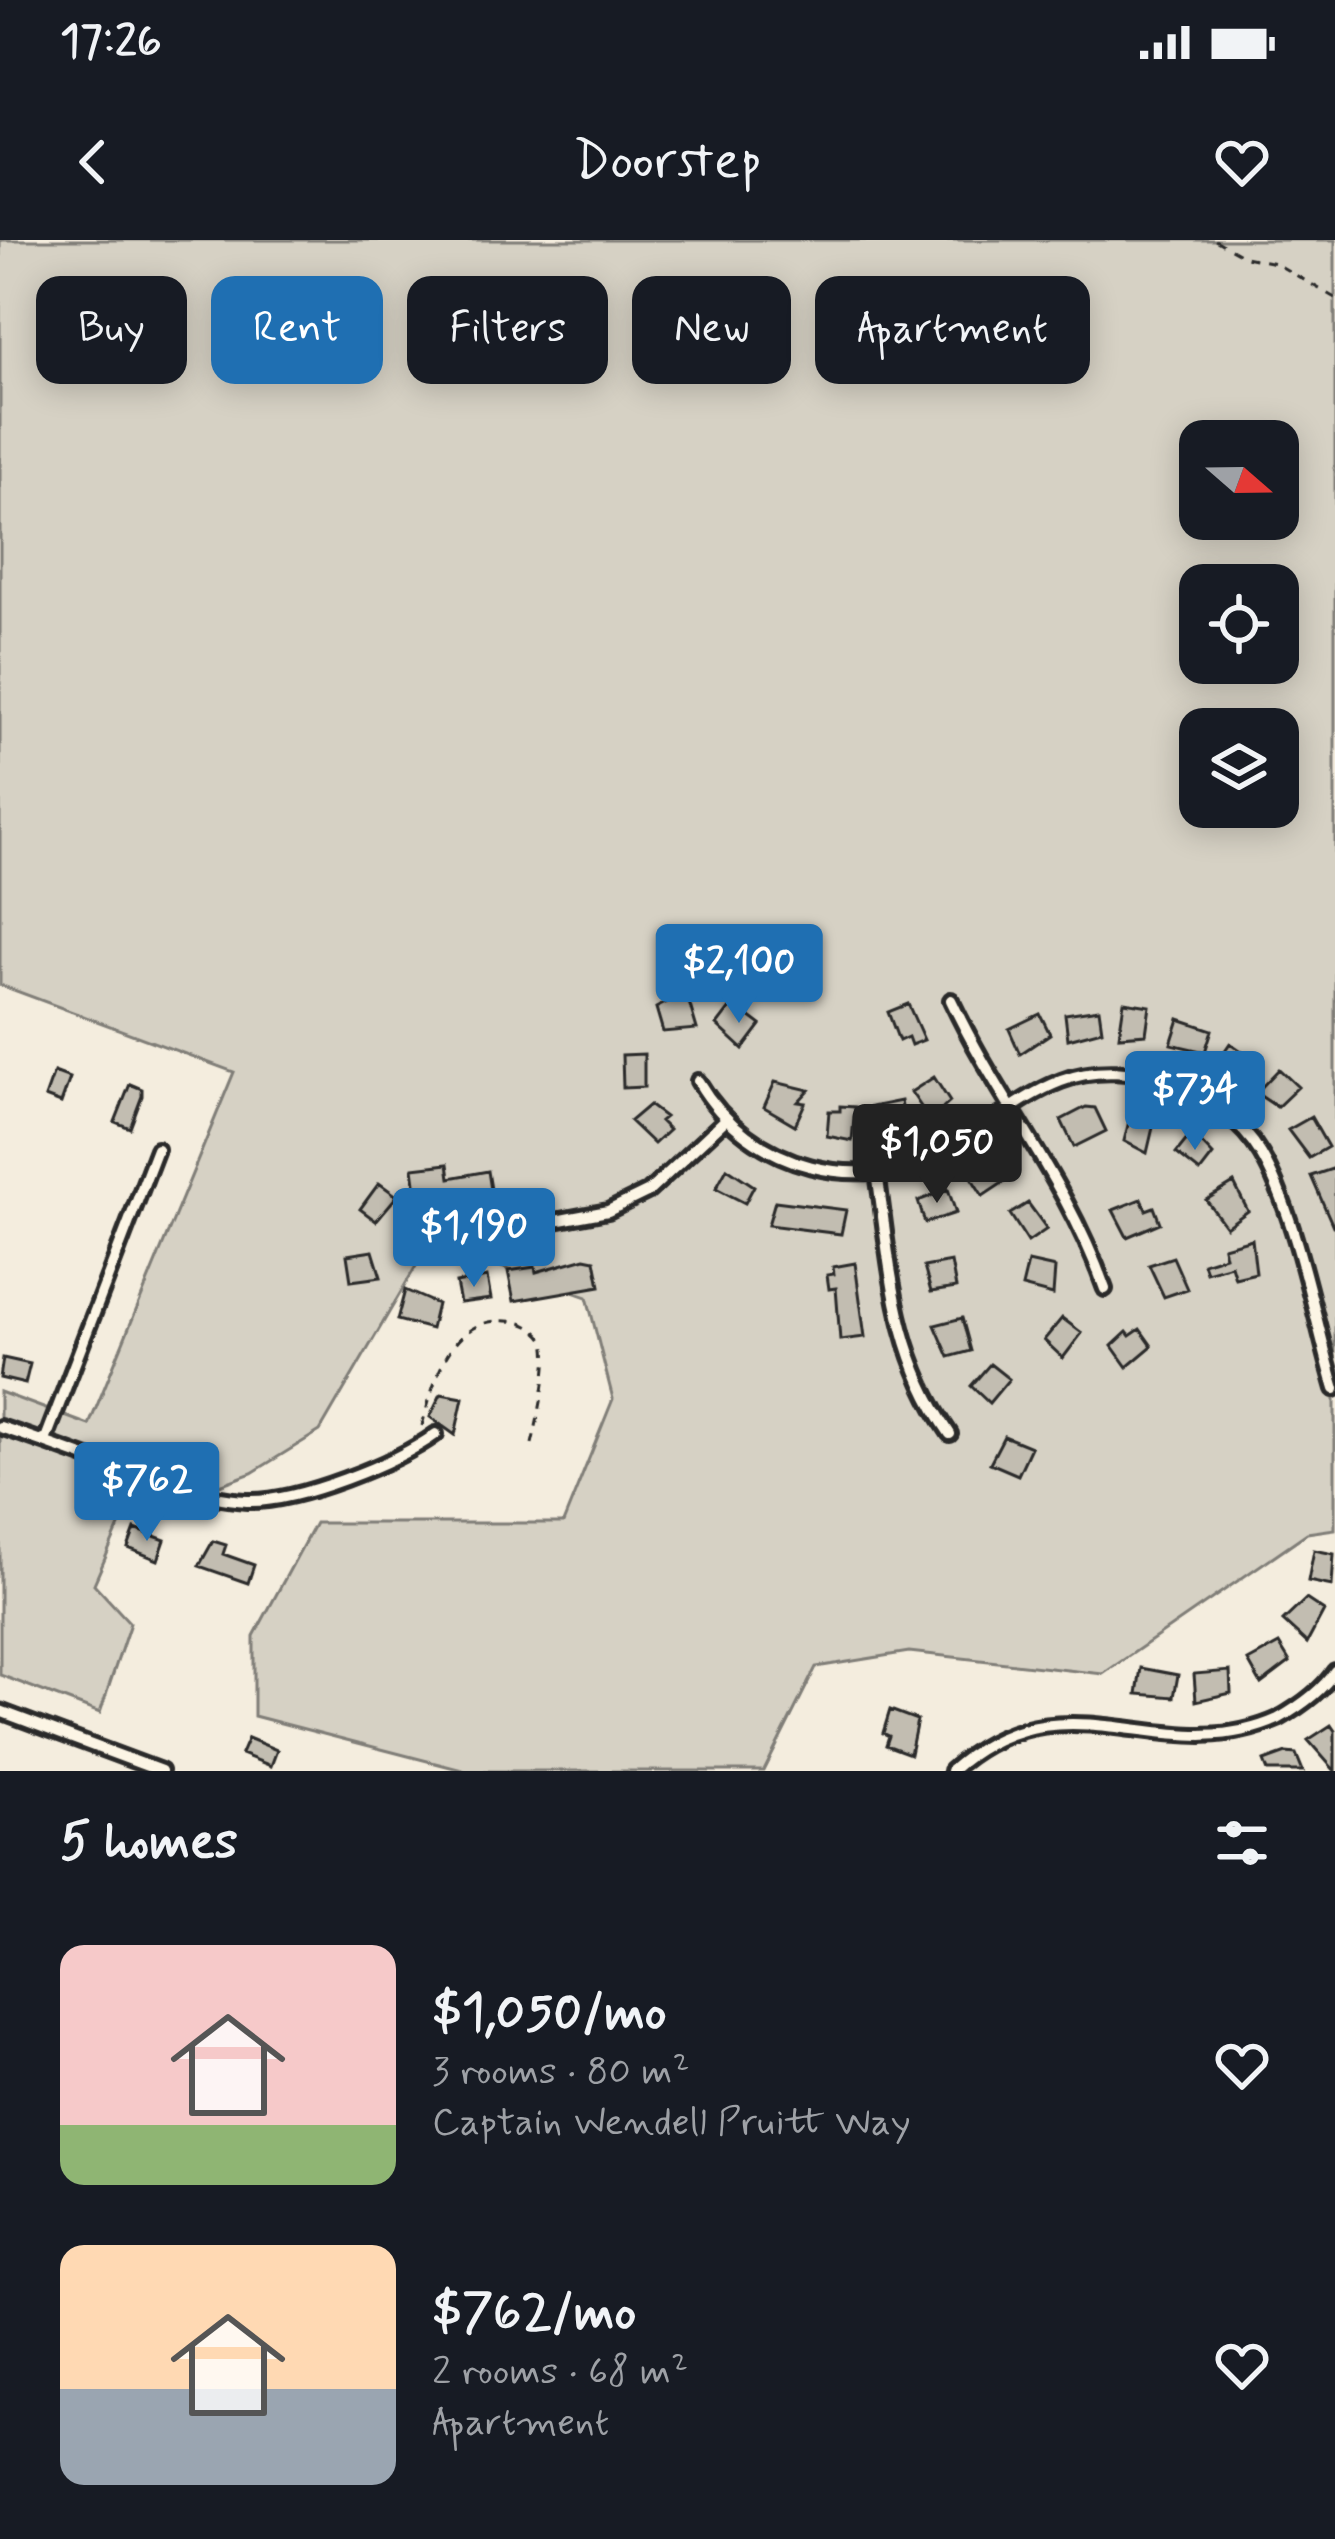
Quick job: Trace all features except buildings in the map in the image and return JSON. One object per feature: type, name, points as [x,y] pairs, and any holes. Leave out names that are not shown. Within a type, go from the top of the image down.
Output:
[{"type":"street","points":[[952,1000],[1082,1223],[1105,1289]]},
{"type":"street","points":[[698,1082],[724,1121],[797,1165],[877,1172],[950,1149],[1012,1106],[1064,1080],[1106,1073],[1184,1088],[1239,1126],[1272,1176],[1335,1389]]},
{"type":"street","points":[[422,1246],[608,1211],[649,1191],[724,1121]]},
{"type":"street","points":[[45,1441],[158,1149]]},
{"type":"street","points":[[877,1172],[901,1340],[920,1387],[950,1434]]},
{"type":"street","points":[[0,1427],[194,1491],[244,1501],[334,1480],[416,1447],[436,1434]]},
{"type":"street","points":[[950,1771],[997,1736],[1029,1727],[1076,1724],[1205,1742],[1250,1734],[1293,1710],[1335,1671]]},
{"type":"street","points":[[0,1711],[161,1771]]},
{"type":"path","points":[[1215,240],[1244,256],[1275,263],[1335,298]]},
{"type":"path","points":[[416,1447],[449,1347],[460,1334],[492,1322],[524,1324],[544,1342],[532,1444]]},
{"type":"shaded area","points":[[0,240],[1335,240],[1335,1529],[1307,1533],[1103,1674],[909,1652],[816,1667],[764,1771],[466,1771],[254,1716],[254,1636],[315,1523],[563,1523],[613,1399],[587,1297],[430,1242],[320,1431],[252,1473],[121,1522],[94,1584],[130,1623],[100,1713],[0,1675],[0,1392],[89,1425],[234,1072],[0,985]]}]
